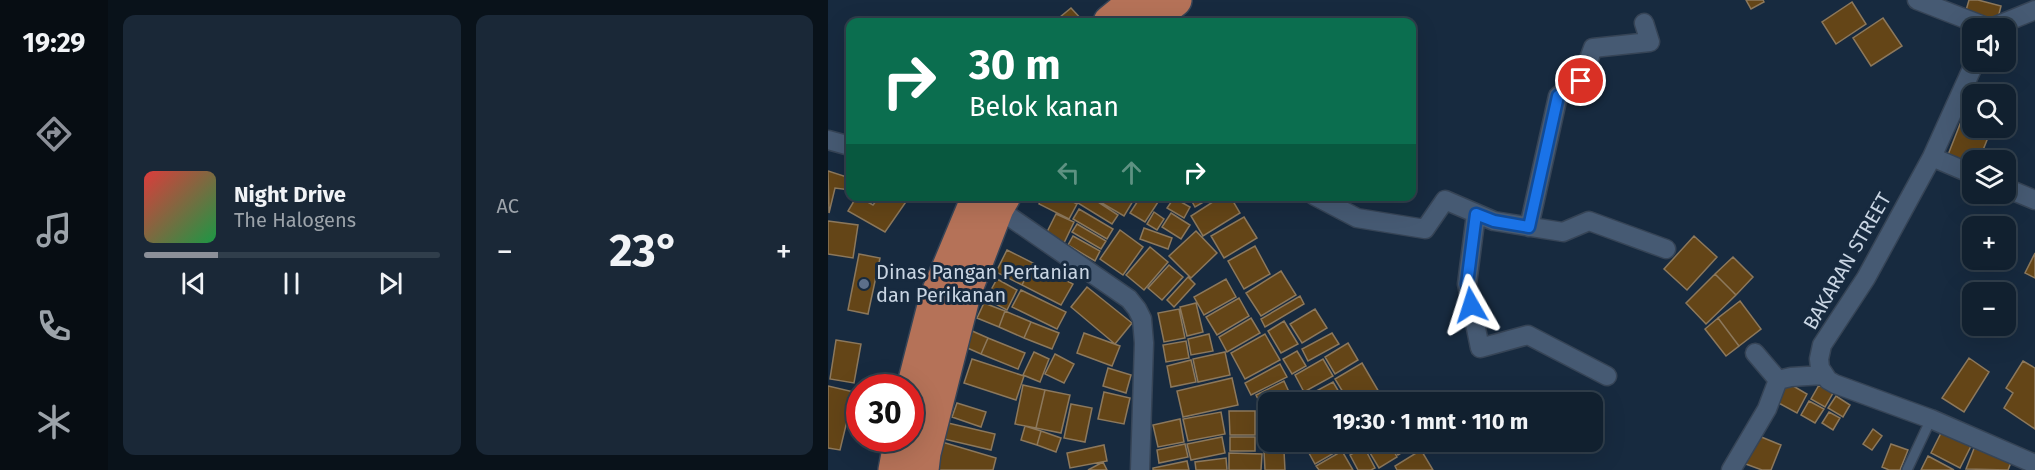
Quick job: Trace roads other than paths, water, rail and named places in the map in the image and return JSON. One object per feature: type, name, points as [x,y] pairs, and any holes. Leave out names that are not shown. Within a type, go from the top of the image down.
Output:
[{"type":"highway","points":[[1115,18],[1137,0]]},
{"type":"highway","points":[[1152,18],[1175,0]]},
{"type":"highway","points":[[917,374],[936,298],[992,201]]},
{"type":"highway","points":[[922,470],[924,453],[964,294],[993,201]]},
{"type":"highway","points":[[895,470],[898,452]]},
{"type":"street","points":[[1917,0],[1964,18]]},
{"type":"street","points":[[2015,18],[2035,10]]},
{"type":"street","points":[[1529,227],[1558,96],[1581,81],[1593,48],[1650,42],[1644,23]]},
{"type":"street","name":"BAKARAN STREET","points":[[1824,375],[1819,360],[1822,345],[1866,278],[1932,157],[1970,72]]},
{"type":"street","points":[[828,140],[846,145]]},
{"type":"street","points":[[1932,157],[1962,170]]},
{"type":"street","points":[[2016,192],[2035,200]]},
{"type":"street","points":[[1325,201],[1357,218],[1425,230],[1444,200],[1494,221],[1529,227],[1563,232],[1589,222],[1666,249]]},
{"type":"street","points":[[994,201],[1129,299],[1137,309],[1142,319],[1144,343],[1140,470]]},
{"type":"street","points":[[1476,214],[1467,284],[1480,348],[1528,334],[1607,376]]},
{"type":"street","points":[[1755,353],[1778,380]]},
{"type":"street","points":[[1778,380],[1791,376],[1824,375],[1835,384],[1931,419],[2035,464]]},
{"type":"street","points":[[1731,470],[1767,409],[1778,380]]},
{"type":"lane","points":[[1907,470],[1931,419]]},
{"type":"place","name":"Dinas Pangan Pertanian dan Perikanan","points":[[864,284]]}]
